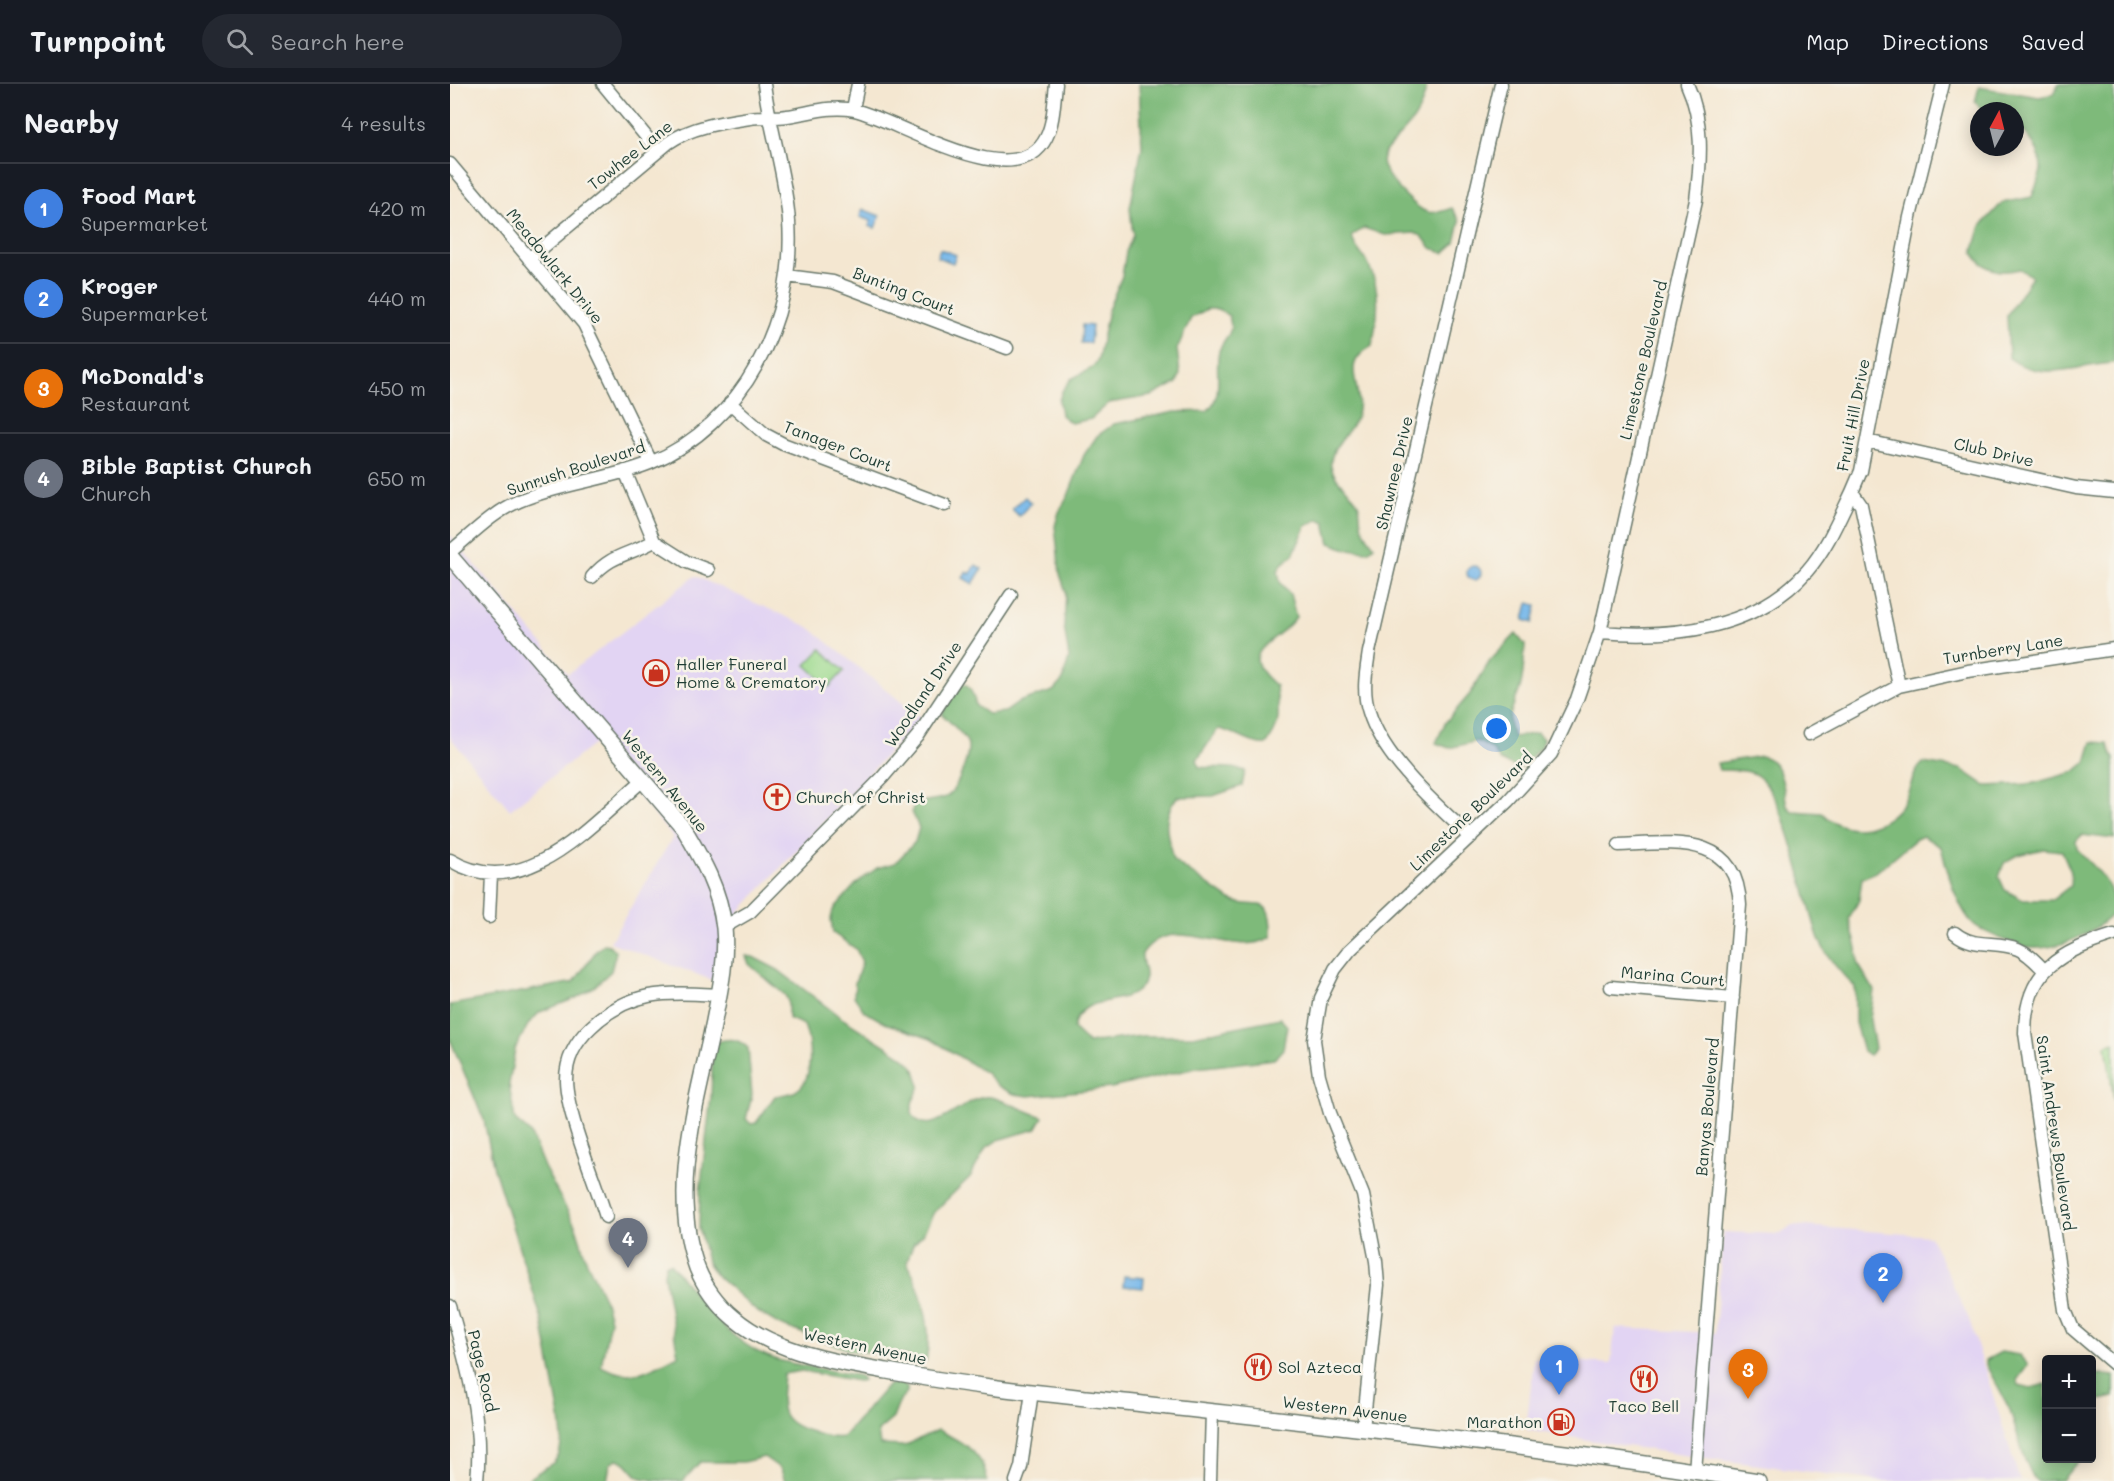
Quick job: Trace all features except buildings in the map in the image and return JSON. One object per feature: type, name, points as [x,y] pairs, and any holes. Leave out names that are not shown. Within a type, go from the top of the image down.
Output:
[{"type":"main road","name":"Western Avenue","points":[[450,554],[683,828],[712,878],[724,927],[723,972],[689,1142],[685,1204],[690,1243],[698,1269],[710,1293],[743,1326],[785,1347],[812,1356],[952,1382],[1363,1429],[1758,1481]]},
{"type":"street","points":[[603,84],[658,151]]},
{"type":"street","name":"Sunrush Boulevard","points":[[450,554],[498,513],[519,501],[651,462],[701,431],[730,403],[749,379],[765,351],[779,314],[787,276],[789,220],[764,84]]},
{"type":"street","points":[[858,84],[853,109],[976,157],[1010,162],[1028,156],[1042,143],[1050,127],[1056,84]]},
{"type":"street","name":"Shawnee Drive","points":[[1471,837],[1386,747],[1368,711],[1365,685],[1372,640],[1501,84]]},
{"type":"street","name":"Limestone Boulevard","points":[[1363,1429],[1377,1285],[1376,1261],[1362,1195],[1330,1113],[1319,1075],[1314,1040],[1318,1009],[1326,986],[1350,950],[1471,837],[1551,754],[1577,699],[1600,632],[1696,200],[1700,162],[1699,127],[1687,84]]},
{"type":"street","name":"Fruit Hill Drive","points":[[1899,686],[1861,505],[1852,492],[1861,471],[1910,217],[1943,84]]},
{"type":"street","name":"Towhee Lane","points":[[529,259],[658,151],[687,132],[752,117],[769,118],[832,108],[853,109]]},
{"type":"street","name":"Meadowlark Drive","points":[[450,164],[584,324],[594,340],[651,462]]},
{"type":"street","name":"Bunting Court","points":[[787,276],[833,282],[1007,348]]},
{"type":"street","name":"Tanager Court","points":[[730,403],[766,435],[783,444],[945,505]]},
{"type":"street","name":"Club Drive","points":[[1867,441],[2076,488],[2114,492]]},
{"type":"street","points":[[624,471],[654,541],[687,562],[708,570]]},
{"type":"street","points":[[1600,632],[1666,634],[1701,629],[1751,614],[1783,594],[1807,571],[1829,539],[1852,492]]},
{"type":"street","points":[[592,577],[602,564],[614,557],[654,541]]},
{"type":"street","name":"Woodland Drive","points":[[724,927],[750,912],[882,778],[918,736],[1011,595]]},
{"type":"street","name":"Turnberry Lane","points":[[1899,686],[1968,671],[2114,649]]},
{"type":"street","points":[[1809,734],[1899,686]]},
{"type":"street","points":[[450,860],[467,868],[491,873],[524,869],[552,857],[642,781]]},
{"type":"street","name":"Banyas Boulevard","points":[[1618,845],[1685,843],[1713,851],[1729,866],[1739,888],[1740,906],[1695,1471]]},
{"type":"street","points":[[489,916],[491,873]]},
{"type":"street","points":[[1955,933],[1975,944],[2018,949],[2044,970]]},
{"type":"street","name":"Saint Andrews Boulevard","points":[[2114,934],[2073,950],[2044,970],[2035,983],[2028,1000],[2025,1033],[2062,1298],[2073,1329],[2114,1364]]},
{"type":"street","name":"Marina Court","points":[[1611,987],[1733,998]]},
{"type":"street","points":[[606,1216],[571,1109],[566,1079],[571,1054],[585,1032],[611,1009],[627,1000],[665,993],[719,995]]},
{"type":"street","name":"Page Road","points":[[450,1306],[471,1378],[479,1433],[477,1481]]},
{"type":"street","points":[[1016,1481],[1022,1467],[1032,1392]]},
{"type":"street","points":[[1210,1481],[1212,1411]]},
{"type":"shaded area","points":[[450,535],[568,674],[695,576],[809,627],[921,718],[740,911],[717,982],[610,942],[673,837],[594,744],[510,810],[450,737]]},
{"type":"shaded area","points":[[1792,1225],[1930,1236],[1969,1319],[2020,1481],[1879,1481],[1683,1455],[1526,1430],[1534,1358],[1611,1364],[1615,1328],[1715,1333],[1723,1232],[1780,1234]]},
{"type":"green space","points":[[1139,84],[1427,84],[1416,115],[1388,148],[1383,155],[1382,162],[1393,182],[1418,207],[1432,213],[1452,208],[1460,221],[1455,243],[1444,253],[1431,248],[1422,236],[1415,233],[1385,235],[1364,228],[1352,236],[1354,244],[1366,260],[1372,274],[1377,294],[1377,315],[1372,346],[1362,353],[1354,368],[1359,404],[1357,415],[1333,453],[1331,467],[1336,478],[1358,504],[1363,529],[1374,546],[1368,551],[1346,549],[1330,543],[1325,522],[1319,519],[1306,526],[1293,555],[1282,564],[1278,571],[1280,582],[1290,594],[1296,617],[1288,627],[1262,648],[1258,656],[1258,664],[1263,674],[1276,686],[1278,717],[1275,730],[1266,744],[1261,744],[1218,729],[1197,760],[1199,767],[1234,768],[1245,771],[1242,786],[1213,796],[1177,797],[1168,813],[1167,828],[1173,860],[1230,900],[1261,905],[1266,908],[1271,922],[1271,937],[1256,943],[1239,943],[1186,935],[1169,936],[1154,941],[1142,954],[1145,977],[1140,988],[1132,994],[1086,1008],[1078,1016],[1073,1029],[1088,1043],[1141,1036],[1193,1036],[1280,1018],[1287,1026],[1283,1049],[1274,1059],[1196,1068],[1111,1088],[1029,1096],[1014,1094],[998,1086],[986,1073],[931,1039],[885,1023],[864,1011],[854,996],[855,983],[862,962],[856,949],[833,933],[831,919],[833,910],[856,884],[877,868],[895,863],[915,842],[919,828],[912,812],[914,804],[946,797],[954,788],[965,763],[968,747],[959,731],[942,714],[955,690],[964,684],[968,686],[976,706],[988,714],[1005,712],[1021,701],[1053,691],[1063,680],[1069,658],[1064,626],[1066,592],[1060,574],[1055,526],[1084,455],[1097,436],[1114,424],[1175,412],[1207,411],[1216,398],[1219,351],[1231,328],[1229,316],[1218,309],[1207,309],[1191,318],[1177,349],[1180,374],[1177,383],[1151,396],[1109,403],[1091,419],[1071,423],[1061,415],[1059,400],[1062,391],[1071,379],[1092,368],[1098,360],[1108,310],[1122,276],[1126,252],[1133,235],[1130,208],[1142,147]]},
{"type":"green space","points":[[2058,84],[2114,84],[2114,363],[2047,371],[2035,370],[2009,358],[2007,315],[2032,277],[2020,269],[1994,270],[1983,264],[1973,253],[1981,226],[2002,203],[2032,197],[2041,169],[2039,156],[2034,144],[2024,132],[2024,102],[1975,102],[1979,87],[2039,97],[2054,94]]},
{"type":"green space","points":[[1516,634],[1525,645],[1524,666],[1518,694],[1511,712],[1511,730],[1514,737],[1537,733],[1543,739],[1541,746],[1520,769],[1500,761],[1492,749],[1478,741],[1449,748],[1436,743],[1445,723],[1470,694],[1490,661]]},
{"type":"green space","points":[[821,649],[844,671],[829,687],[806,665]]},
{"type":"green space","points":[[2092,742],[2107,743],[2114,759],[2114,839],[2082,835],[2076,841],[2077,849],[2108,884],[2114,912],[2089,932],[2057,945],[2031,948],[2005,940],[1981,929],[1969,919],[1958,900],[1941,847],[1923,836],[1916,839],[1876,872],[1862,878],[1859,900],[1849,919],[1857,948],[1858,964],[1874,990],[1870,1020],[1875,1049],[1869,1055],[1863,1051],[1855,1023],[1855,987],[1835,965],[1819,939],[1787,828],[1769,789],[1755,774],[1745,771],[1719,770],[1717,763],[1761,756],[1768,759],[1778,769],[1787,806],[1792,811],[1822,813],[1842,826],[1854,828],[1876,824],[1887,819],[1896,811],[1904,801],[1916,771],[1923,763],[1961,769],[1986,786],[2031,784],[2074,772],[2086,762]],"holes":[[[2043,849],[2062,851],[2071,872],[2070,886],[2052,900],[2023,900],[2005,890],[1999,877],[2004,863],[2018,855]]]},
{"type":"green space","points":[[604,944],[609,945],[616,952],[611,971],[594,987],[576,998],[540,1012],[529,1023],[515,1049],[509,1084],[515,1120],[530,1133],[544,1167],[576,1227],[587,1262],[604,1298],[610,1320],[601,1366],[622,1374],[632,1374],[649,1370],[678,1355],[664,1275],[665,1265],[670,1263],[717,1320],[745,1344],[778,1360],[860,1376],[863,1380],[802,1371],[783,1374],[782,1410],[790,1422],[822,1435],[843,1437],[888,1385],[899,1383],[907,1387],[907,1392],[900,1400],[893,1418],[878,1431],[880,1445],[904,1446],[938,1430],[963,1444],[977,1456],[982,1463],[987,1481],[785,1481],[781,1469],[764,1457],[743,1462],[700,1462],[683,1481],[639,1477],[624,1462],[617,1459],[610,1464],[607,1481],[530,1481],[529,1478],[553,1463],[559,1455],[562,1439],[560,1417],[542,1320],[494,1169],[484,1120],[450,1039],[450,1005],[574,982],[596,951]]},
{"type":"green space","points":[[746,956],[753,957],[778,970],[843,1019],[902,1056],[914,1067],[920,1086],[912,1103],[912,1114],[919,1122],[928,1124],[938,1121],[980,1098],[990,1097],[1043,1117],[1036,1129],[998,1140],[986,1148],[970,1177],[934,1212],[923,1234],[913,1244],[907,1262],[925,1310],[928,1335],[926,1361],[915,1362],[907,1355],[852,1351],[780,1325],[756,1311],[715,1274],[707,1262],[699,1229],[700,1192],[711,1097],[713,1048],[716,1042],[733,1040],[741,1042],[748,1048],[752,1095],[746,1119],[751,1124],[756,1123],[775,1096],[794,1092],[801,1087],[810,1062],[804,1025],[788,1018],[788,1001],[785,995],[749,964]]},
{"type":"green space","points":[[2114,1042],[2114,1101],[2106,1045]]},
{"type":"green space","points":[[2001,1352],[2019,1355],[2028,1365],[2017,1380],[2019,1385],[2031,1388],[2042,1385],[2042,1463],[2077,1463],[2062,1480],[2039,1481],[2034,1479],[2025,1460],[2010,1410],[1986,1365],[1986,1360]]},
{"type":"green space","points":[[2096,1374],[2114,1376],[2114,1397],[2096,1401]]},
{"type":"water","points":[[862,209],[880,216],[875,228],[869,226],[871,221],[860,217]]},
{"type":"water","points":[[940,249],[956,255],[953,263],[937,257]]},
{"type":"water","points":[[1082,325],[1092,326],[1090,343],[1081,343]]},
{"type":"water","points":[[1025,497],[1031,503],[1019,516],[1012,509]]},
{"type":"water","points":[[976,565],[982,569],[973,584],[963,578],[966,572],[970,574]]},
{"type":"water","points":[[1471,566],[1477,566],[1481,573],[1477,580],[1471,580],[1467,576],[1467,570]]},
{"type":"water","points":[[1528,603],[1537,605],[1533,623],[1524,620]]},
{"type":"water","points":[[1124,1276],[1144,1278],[1143,1288],[1123,1286]]},
{"type":"place","name":"Haller Funeral Home & Crematory","points":[[656,673]]},
{"type":"place","name":"Church of Christ","points":[[777,797]]},
{"type":"place","name":"Bible Baptist Church","points":[[628,1268]]},
{"type":"place","name":"Kroger","points":[[1883,1303]]},
{"type":"place","name":"Sol Azteca","points":[[1258,1367]]},
{"type":"place","name":"Taco Bell","points":[[1644,1379]]},
{"type":"place","name":"Food Mart","points":[[1559,1395]]},
{"type":"place","name":"McDonald's","points":[[1748,1399]]},
{"type":"place","name":"Marathon","points":[[1561,1422]]}]
